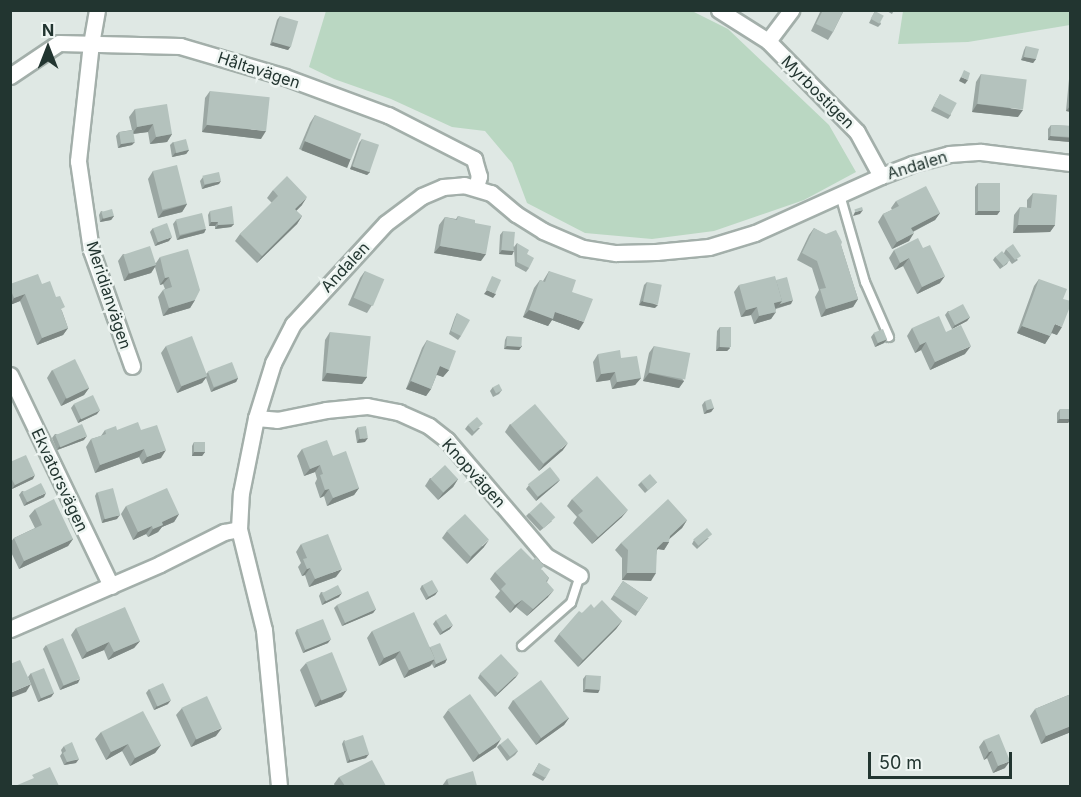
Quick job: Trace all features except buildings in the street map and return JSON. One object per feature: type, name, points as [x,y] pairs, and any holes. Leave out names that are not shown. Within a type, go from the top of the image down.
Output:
[{"type":"street","name":"Meridianvägen","points":[[97,10],[91,43],[78,161],[91,250],[132,366]]},
{"type":"street","name":"Myrbostigen","points":[[720,10],[768,41],[858,132],[881,176]]},
{"type":"street","name":"Myrbostigen","points":[[768,41],[791,10]]},
{"type":"street","name":"Håltavägen","points":[[10,76],[60,43],[180,46],[285,77],[388,115],[474,159],[479,176],[476,187]]},
{"type":"street","name":"Andalen","points":[[279,786],[264,630],[239,529],[242,493],[256,418],[273,363],[293,324],[386,223],[422,196],[442,187],[476,187],[491,193],[516,214],[543,231],[583,248],[616,253],[710,247],[755,234],[881,176],[912,164],[949,154],[971,153],[1071,163]]},
{"type":"street","name":"Ekvatorsvägen","points":[[10,375],[111,586]]},
{"type":"street","name":"Knopvägen","points":[[256,418],[277,420],[326,410],[367,406],[398,412],[429,426],[447,440],[546,556],[580,576]]},
{"type":"street","points":[[10,629],[111,586],[224,532],[239,529]]},
{"type":"lane","points":[[840,195],[865,282],[889,337]]},
{"type":"lane","name":"Knopvägen","points":[[522,646],[571,603],[580,576]]},
{"type":"green space","points":[[326,11],[692,11],[728,29],[829,125],[856,172],[804,200],[714,231],[652,239],[585,233],[527,203],[512,163],[485,131],[452,127],[391,99],[334,79],[309,67]]},
{"type":"green space","points":[[903,11],[1070,11],[1070,25],[968,42],[898,44]]}]
